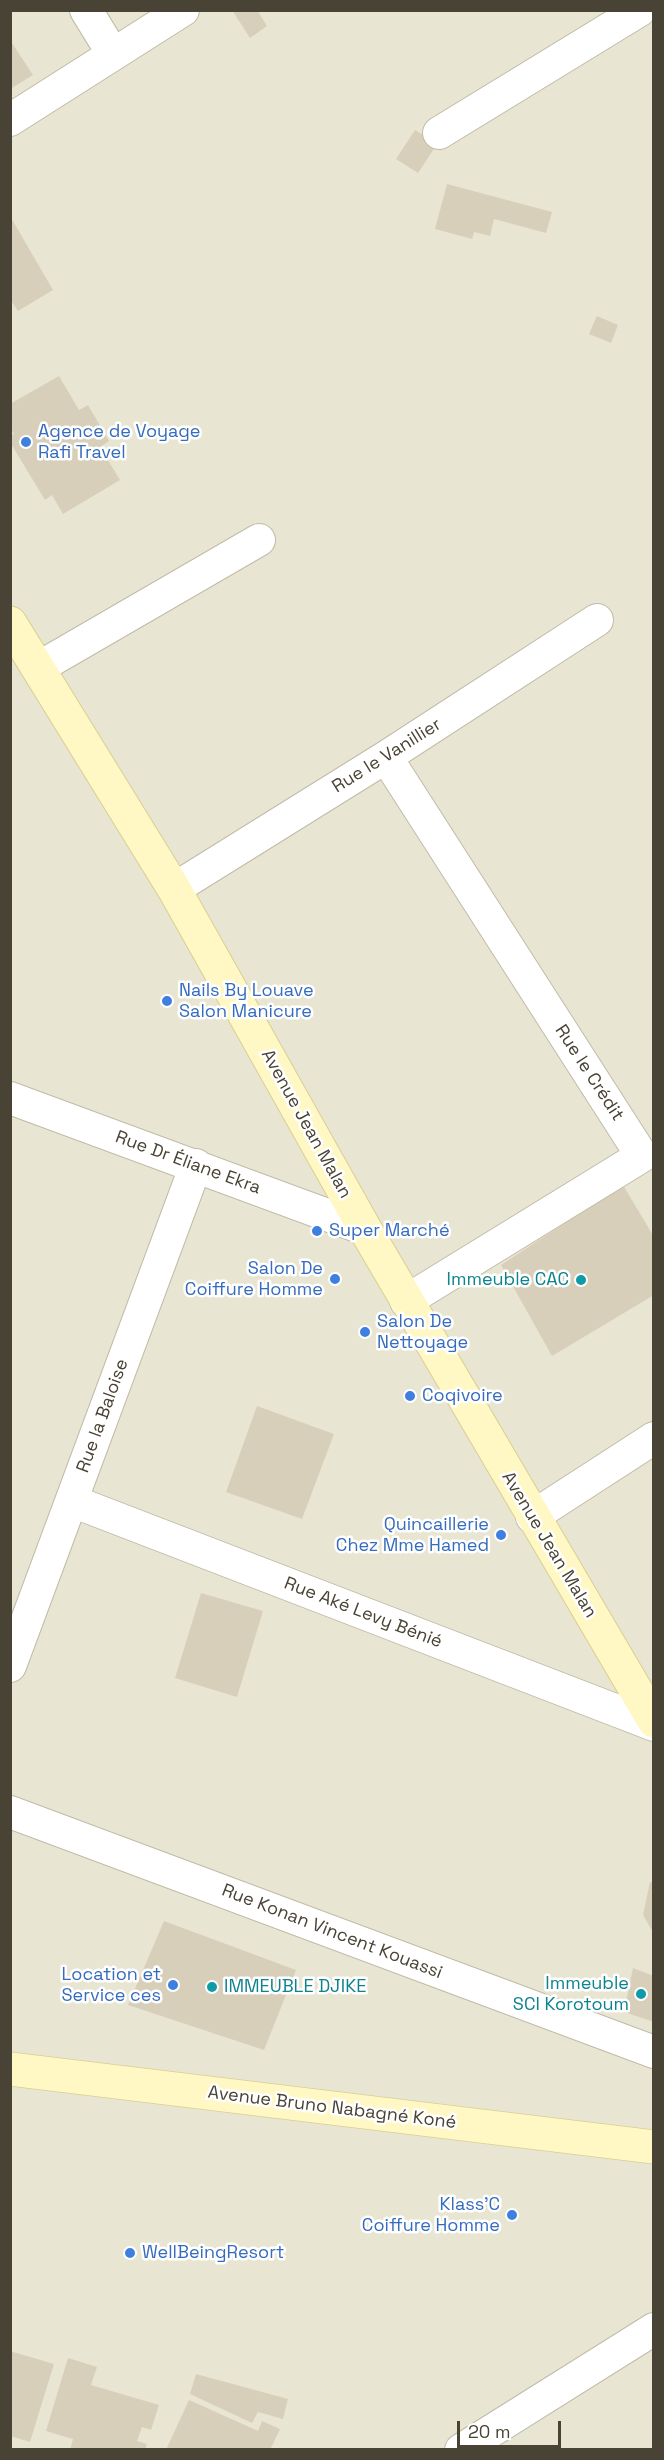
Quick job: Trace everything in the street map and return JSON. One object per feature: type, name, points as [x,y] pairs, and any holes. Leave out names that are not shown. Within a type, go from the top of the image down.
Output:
[{"type":"main road","name":"Avenue Jean Malan","points":[[10,623],[174,889],[364,1229],[654,1723]]},
{"type":"main road","name":"Avenue Bruno Nabagné Koné","points":[[10,2069],[654,2147]]},
{"type":"street","points":[[86,10],[113,54]]},
{"type":"street","points":[[10,120],[183,10]]},
{"type":"street","points":[[439,133],[640,10]]},
{"type":"street","points":[[38,668],[259,540]]},
{"type":"street","name":"Rue le Vanillier","points":[[174,889],[386,757],[597,620]]},
{"type":"street","name":"Rue le Crédit","points":[[386,757],[642,1156],[406,1301]]},
{"type":"street","name":"Rue Dr Éliane Ekra","points":[[10,1098],[364,1229]]},
{"type":"street","name":"Rue la Baloise","points":[[10,1666],[196,1165]]},
{"type":"street","points":[[532,1517],[654,1438]]},
{"type":"street","name":"Rue Aké Levy Bénié","points":[[72,1501],[654,1723]]},
{"type":"street","name":"Rue Konan Vincent Kouassi","points":[[10,1812],[654,2052]]},
{"type":"street","points":[[461,2450],[654,2329]]},
{"type":"shaded area","points":[[11,11],[653,11],[653,2449],[11,2450]]},
{"type":"building","points":[[232,10],[257,10],[267,26],[250,38]]},
{"type":"building","points":[[10,40],[33,75],[10,89]]},
{"type":"building","points":[[415,130],[437,144],[418,173],[396,159]]},
{"type":"building","points":[[447,184],[552,212],[546,233],[494,219],[490,236],[474,232],[472,239],[435,229]]},
{"type":"building","points":[[10,216],[53,290],[18,311],[10,299]]},
{"type":"building","points":[[597,316],[618,325],[611,343],[589,334]]},
{"type":"building","points":[[59,376],[79,410],[88,405],[109,441],[100,447],[120,480],[63,514],[52,495],[45,500],[10,442],[10,436],[14,434],[10,427],[10,404]]},
{"type":"building","name":"Immeuble CAC","points":[[623,1185],[654,1237],[654,1295],[552,1356],[501,1265]]},
{"type":"building","points":[[257,1406],[334,1434],[302,1519],[226,1492]]},
{"type":"building","points":[[201,1593],[263,1611],[237,1697],[175,1678]]},
{"type":"building","name":"Immeuble SCI Korotoum","points":[[650,1882],[654,1883],[654,1934],[643,1915]]},
{"type":"building","name":"IMMEUBLE DJIKE","points":[[164,1921],[296,1970],[264,2050],[128,2005]]},
{"type":"building","name":"Immeuble SCI Korotoum","points":[[633,1968],[654,1976],[654,2022],[624,2012]]},
{"type":"building","points":[[10,2351],[54,2364],[30,2442],[10,2436]]},
{"type":"building","points":[[68,2358],[97,2367],[91,2385],[159,2405],[151,2430],[142,2427],[137,2441],[147,2444],[145,2450],[70,2450],[73,2439],[46,2431]]},
{"type":"building","points":[[196,2374],[288,2399],[283,2419],[258,2412],[252,2423],[190,2394]]},
{"type":"building","points":[[189,2400],[258,2431],[262,2421],[280,2429],[270,2450],[166,2450]]},
{"type":"place","name":"Agence de Voyage Rafi Travel","points":[[26,442]]},
{"type":"place","name":"Nails By Louave Salon Manicure","points":[[167,1001]]},
{"type":"place","name":"Super Marché","points":[[317,1231]]},
{"type":"place","name":"Salon De Coiffure Homme","points":[[335,1279]]},
{"type":"place","name":"Immeuble CAC","points":[[581,1280]]},
{"type":"place","name":"Salon De Nettoyage","points":[[365,1332]]},
{"type":"place","name":"Coqivoire","points":[[410,1396]]},
{"type":"place","name":"Quincaillerie Chez Mme Hamed","points":[[501,1535]]},
{"type":"place","name":"Location et Service ces","points":[[173,1985]]},
{"type":"place","name":"IMMEUBLE DJIKE","points":[[212,1987]]},
{"type":"place","name":"Immeuble SCI Korotoum","points":[[641,1994]]},
{"type":"place","name":"Klass'C Coiffure Homme","points":[[512,2215]]},
{"type":"place","name":"WellBeingResort","points":[[130,2253]]}]
